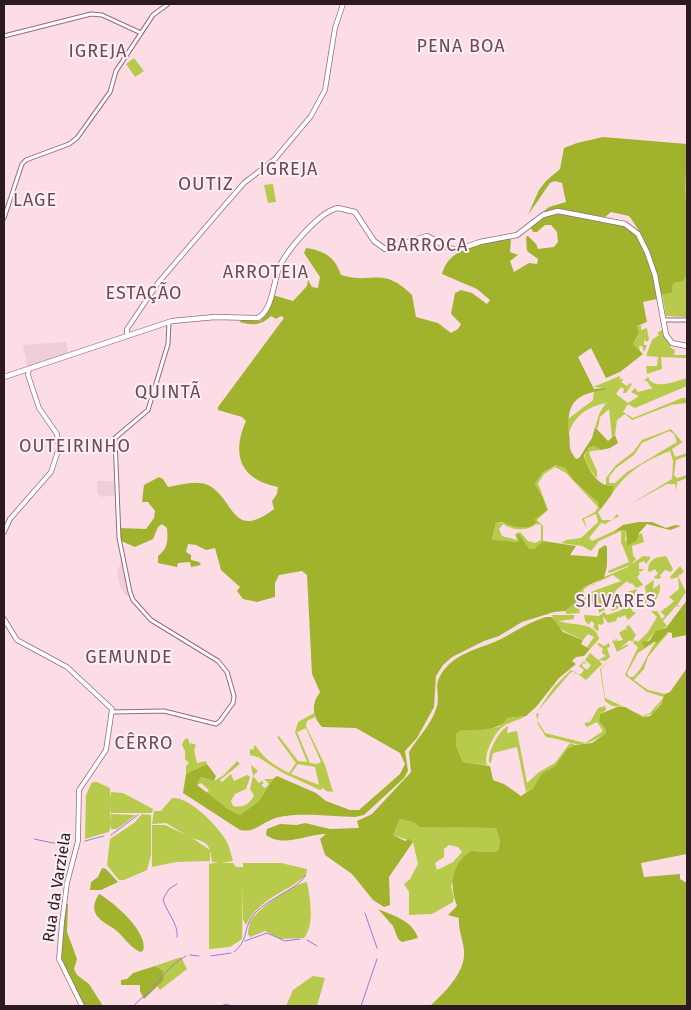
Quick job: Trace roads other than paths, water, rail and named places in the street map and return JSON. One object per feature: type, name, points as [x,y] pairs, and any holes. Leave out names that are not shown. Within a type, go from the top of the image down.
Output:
[{"type":"main road","points":[[127,336],[127,329],[163,277],[244,183],[275,159],[312,116],[325,90],[335,28],[343,4]]},
{"type":"main road","points":[[6,376],[168,322],[206,318],[252,319],[261,317],[266,311],[282,263],[322,215],[335,208],[346,208],[355,212],[374,241],[385,249],[428,236],[449,248],[458,250],[480,242],[519,234],[542,216],[553,211],[563,211],[625,224],[640,237],[654,271],[663,327],[671,342],[687,346]]},
{"type":"main road","points":[[4,532],[10,519],[47,477],[53,467],[59,439],[38,405],[26,369]]},
{"type":"main road","points":[[4,619],[18,640],[67,667],[107,702],[112,712]]},
{"type":"main road","name":"Rua da Varziela","points":[[82,1006],[59,959],[63,914],[67,883],[78,841],[80,790],[106,750],[112,712]]},
{"type":"street","points":[[4,218],[22,164],[26,160],[69,144],[77,138],[110,92],[116,71],[153,15],[168,4]]},
{"type":"street","points":[[4,36],[92,14],[102,16],[142,33]]},
{"type":"street","points":[[662,320],[668,322],[687,320]]},
{"type":"street","points":[[112,712],[164,710],[219,723],[233,703],[234,696],[227,672],[218,661],[151,620],[133,600],[119,538],[115,438],[148,410],[168,344],[168,322]]},
{"type":"street","points":[[663,327],[668,322]]},
{"type":"waterway","points":[[111,835],[138,815]]},
{"type":"waterway","points":[[85,841],[104,836]]},
{"type":"waterway","points":[[34,839],[53,843],[68,843]]},
{"type":"waterway","points":[[234,952],[242,942],[251,918],[256,912],[268,902],[290,890],[306,875]]},
{"type":"waterway","points":[[177,884],[169,889],[163,899],[176,927],[177,937]]},
{"type":"waterway","points":[[365,913],[377,948]]},
{"type":"waterway","points":[[245,941],[267,933],[285,941],[300,939]]},
{"type":"waterway","points":[[307,940],[317,946]]},
{"type":"waterway","points":[[211,956],[231,953]]},
{"type":"waterway","points":[[190,955],[199,956]]},
{"type":"waterway","points":[[134,1006],[170,968],[186,956]]},
{"type":"waterway","points":[[361,1006],[377,959]]},
{"type":"waterway","points":[[221,1006],[226,1004],[232,1006]]},
{"type":"district","name":"PENA BOA","points":[[461,46]]},
{"type":"district","name":"IGREJA","points":[[98,51]]},
{"type":"district","name":"IGREJA","points":[[289,169]]},
{"type":"district","name":"OUTIZ","points":[[206,183]]},
{"type":"district","name":"LAGE","points":[[35,200]]},
{"type":"district","name":"BARROCA","points":[[427,245]]},
{"type":"district","name":"ARROTEIA","points":[[266,272]]},
{"type":"district","name":"ESTAÇÃO","points":[[144,293]]},
{"type":"district","name":"QUINTÃ","points":[[168,392]]},
{"type":"district","name":"OUTEIRINHO","points":[[75,446]]},
{"type":"district","name":"SILVARES","points":[[616,601]]},
{"type":"district","name":"GEMUNDE","points":[[129,657]]},
{"type":"district","name":"CÊRRO","points":[[144,743]]}]
